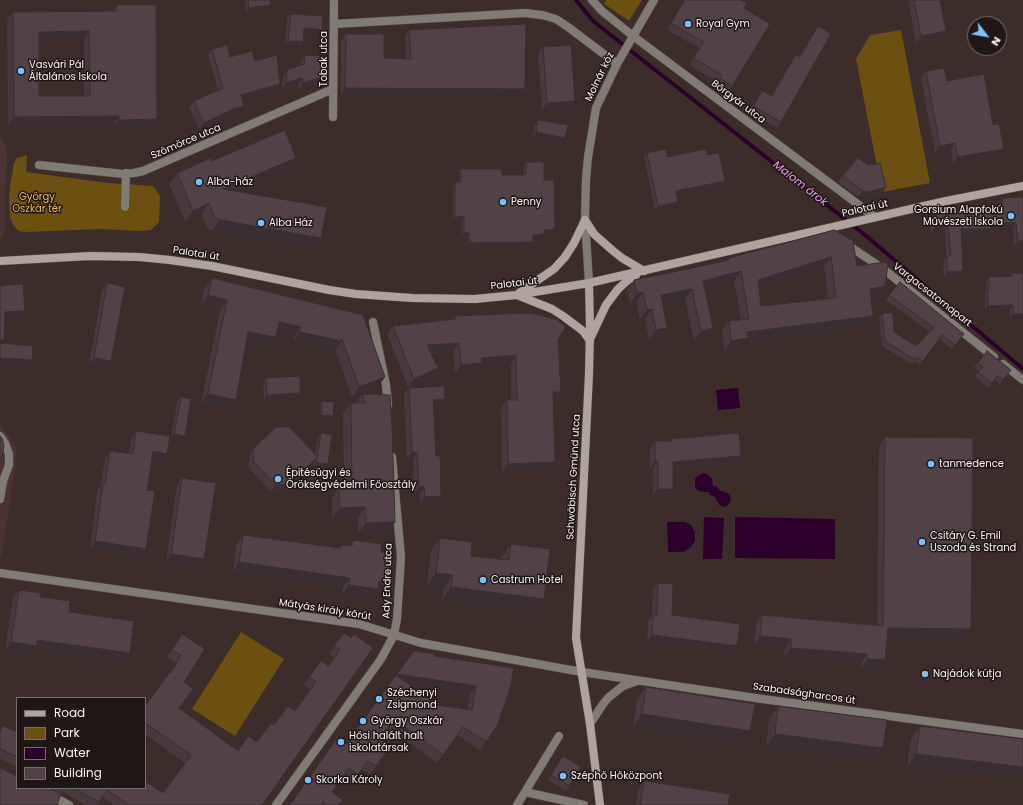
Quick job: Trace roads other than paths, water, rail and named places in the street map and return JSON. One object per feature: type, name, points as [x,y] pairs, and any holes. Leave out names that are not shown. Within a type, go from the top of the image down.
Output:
[{"type":"main road","name":"Palotai út","points":[[0,261],[90,256],[138,257],[212,266],[329,290],[356,294],[450,300],[516,295],[588,283],[946,201],[1023,186]]},
{"type":"main road","points":[[585,220],[594,234],[612,250],[622,258],[644,271]]},
{"type":"main road","points":[[516,295],[557,265],[574,243],[585,220]]},
{"type":"main road","points":[[590,341],[606,305],[618,289],[628,280],[644,271]]},
{"type":"main road","name":"Schwäbisch Gmünd utca","points":[[582,672],[576,638],[589,374],[590,341],[588,283]]},
{"type":"main road","points":[[516,295],[552,309],[583,331],[590,341]]},
{"type":"main road","points":[[582,672],[600,805]]},
{"type":"street","name":"Tobak utca","points":[[333,118],[334,0]]},
{"type":"street","name":"Bőrgyár utca","points":[[592,0],[631,40],[871,218]]},
{"type":"street","name":"Molnár köz","points":[[585,220],[588,157],[596,108],[616,64],[654,0]]},
{"type":"street","points":[[334,24],[525,13],[542,15],[556,19],[616,64]]},
{"type":"street","name":"Szömörce utca","points":[[39,165],[126,174],[143,171],[333,89]]},
{"type":"street","points":[[125,207],[126,174]]},
{"type":"street","points":[[585,220],[588,283]]},
{"type":"street","name":"Vargacsatornapart","points":[[826,229],[842,242],[882,268],[1023,380]]},
{"type":"street","points":[[373,322],[386,385],[389,415]]},
{"type":"street","points":[[0,436],[5,443],[9,454],[9,465],[3,481],[0,499]]},
{"type":"street","name":"Ady Endre utca","points":[[276,805],[381,660],[394,635],[397,619],[401,557],[391,445]]},
{"type":"street","name":"Mátyás király körút","points":[[0,573],[359,624],[421,643],[582,672]]},
{"type":"street","name":"Szabadságharcos út","points":[[582,672],[762,699],[1023,734]]},
{"type":"street","points":[[590,724],[603,704],[610,697],[623,686],[640,680]]},
{"type":"street","points":[[517,805],[558,736]]},
{"type":"street","points":[[39,789],[69,805]]},
{"type":"street","points":[[525,792],[584,805]]},
{"type":"water","points":[[738,388],[740,408],[718,410],[716,390]]},
{"type":"water","points":[[703,473],[707,474],[712,479],[713,486],[716,486],[721,491],[730,495],[731,500],[725,507],[720,506],[715,497],[710,495],[709,492],[701,492],[695,488],[695,479]]},
{"type":"water","points":[[704,517],[724,518],[722,559],[703,559]]},
{"type":"water","points":[[735,517],[835,519],[835,559],[735,558]]},
{"type":"water","points":[[667,522],[685,522],[691,525],[695,532],[695,541],[690,548],[683,552],[668,552]]},
{"type":"waterway","name":"Malom árok","points":[[576,0],[593,21],[865,235],[1023,369]]},
{"type":"place","name":"Royal Gym","points":[[688,24]]},
{"type":"place","name":"Vasvári Pál Általános Iskola","points":[[21,71]]},
{"type":"place","name":"Alba-ház","points":[[199,182]]},
{"type":"place","name":"Penny","points":[[503,202]]},
{"type":"place","name":"Gorsium Alapfokú Művészeti Iskola","points":[[1011,216]]},
{"type":"place","name":"Alba Ház","points":[[261,223]]},
{"type":"place","name":"tanmedence","points":[[931,464]]},
{"type":"place","name":"Építésügyi és Örökségvédelmi Főosztály","points":[[278,479]]},
{"type":"place","name":"Csitáry G. Emil Uszoda és Strand","points":[[922,542]]},
{"type":"place","name":"Castrum Hotel","points":[[483,580]]},
{"type":"place","name":"Najádok kútja","points":[[925,674]]},
{"type":"place","name":"Széchenyi Zsigmond","points":[[379,699]]},
{"type":"place","name":"György Oszkár","points":[[363,721]]},
{"type":"place","name":"Hősi halált halt iskolatársak","points":[[341,742]]},
{"type":"place","name":"Széphő Hőközpont","points":[[563,776]]},
{"type":"place","name":"Skorka Károly","points":[[308,780]]},
{"type":"park label","name":"György Oszkár tér","points":[[37,202]]}]
